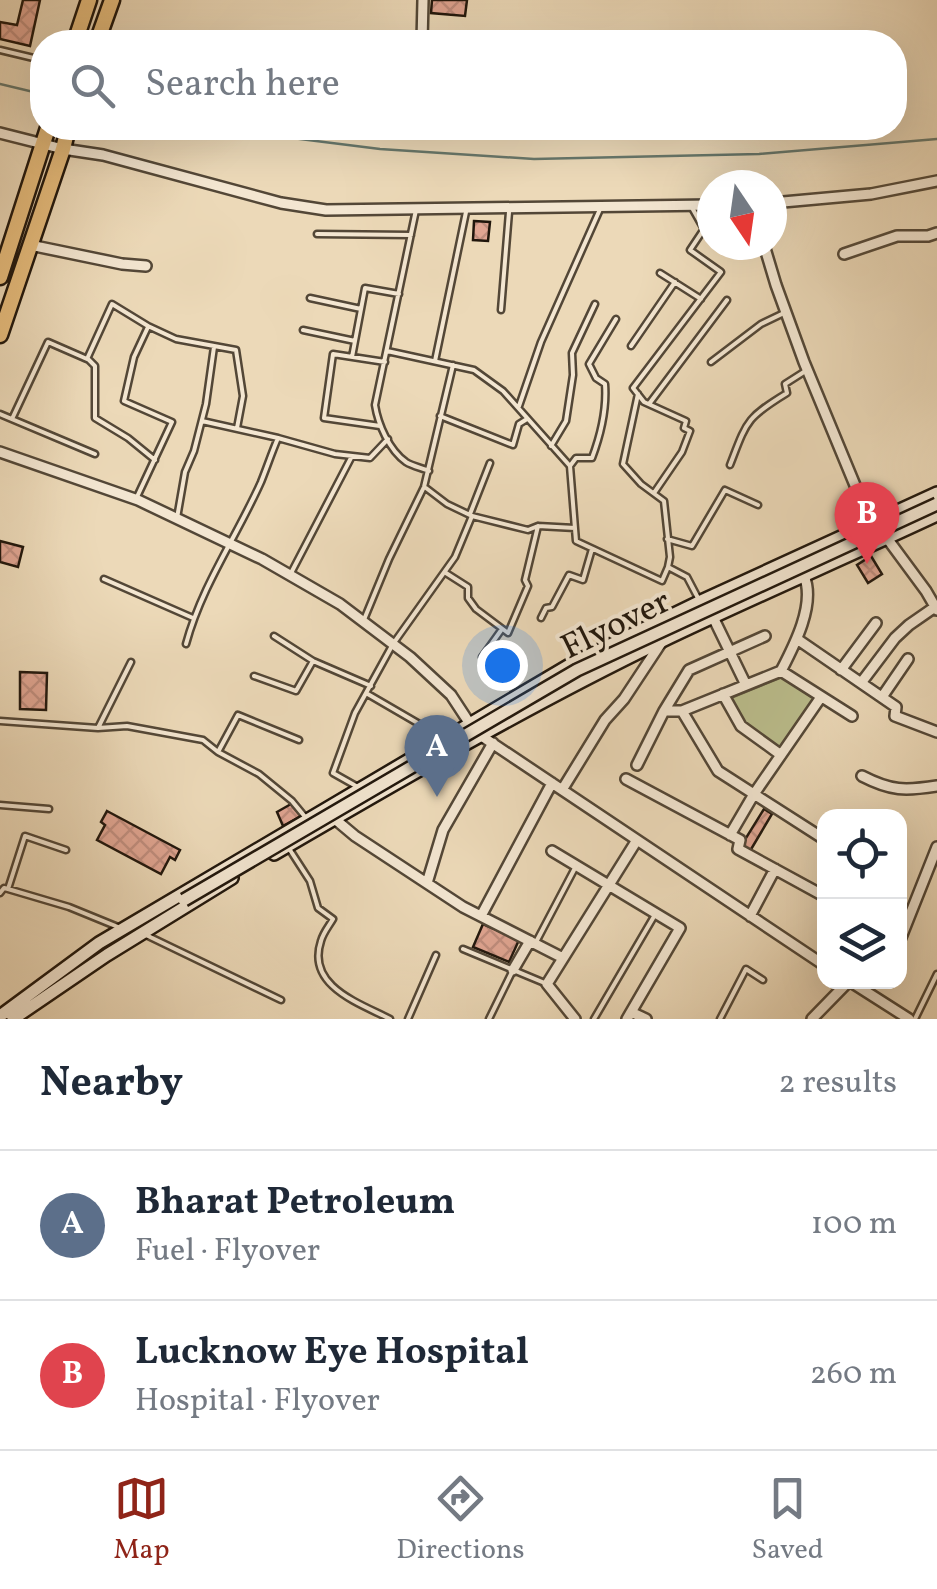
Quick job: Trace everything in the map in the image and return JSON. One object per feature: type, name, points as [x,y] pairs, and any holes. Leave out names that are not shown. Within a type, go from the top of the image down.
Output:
[{"type":"main road","points":[[79,30],[90,0],[109,7]]},
{"type":"main road","points":[[0,277],[44,140]]},
{"type":"main road","points":[[0,335],[65,140]]},
{"type":"main road","points":[[0,1016],[123,929],[157,916],[287,846],[360,789],[573,663],[937,492]]},
{"type":"main road","name":"Flyover","points":[[157,916],[577,670],[937,504]]},
{"type":"main road","points":[[13,1019],[142,933],[157,916],[307,820],[330,814],[662,641],[937,515]]},
{"type":"street","points":[[423,30],[424,0]]},
{"type":"street","points":[[0,133],[30,134]]},
{"type":"street","points":[[52,140],[63,149],[104,155],[281,203],[326,210],[697,206]]},
{"type":"street","points":[[787,202],[872,194],[937,180]]},
{"type":"street","points":[[844,254],[898,236],[928,236],[937,232]]},
{"type":"street","points":[[30,246],[146,266]]},
{"type":"street","points":[[769,260],[807,370],[864,507],[936,608],[895,638],[861,684]]},
{"type":"street","points":[[0,452],[136,499],[340,604],[451,695],[470,724],[492,743],[817,959]]},
{"type":"street","points":[[664,711],[682,711],[780,671],[804,617],[808,584],[804,576]]},
{"type":"street","points":[[700,602],[714,618],[746,685]]},
{"type":"street","points":[[842,670],[876,623]]},
{"type":"street","points":[[636,765],[689,670],[765,636]]},
{"type":"street","points":[[797,640],[896,707],[894,716],[937,732]]},
{"type":"street","points":[[562,790],[605,720],[624,699],[662,641]]},
{"type":"street","points":[[882,697],[908,659]]},
{"type":"street","points":[[780,671],[852,716]]},
{"type":"street","points":[[724,694],[741,726],[781,755]]},
{"type":"street","points":[[730,835],[821,698]]},
{"type":"street","points":[[682,711],[718,771],[817,834]]},
{"type":"street","points":[[427,883],[443,830],[492,743]]},
{"type":"street","points":[[862,776],[898,791],[937,786]]},
{"type":"street","points":[[626,780],[740,840],[738,848],[817,892]]},
{"type":"street","points":[[481,916],[552,782]]},
{"type":"street","points":[[330,814],[427,883],[563,958]]},
{"type":"street","points":[[571,1018],[547,984],[636,840]]},
{"type":"street","points":[[907,925],[937,847]]},
{"type":"street","points":[[552,851],[680,928],[629,1015],[646,1019]]},
{"type":"street","points":[[750,916],[776,869]]},
{"type":"street","points":[[907,915],[910,918]]},
{"type":"street","points":[[514,970],[533,942]]},
{"type":"street","points":[[812,1019],[842,989]]},
{"type":"street","points":[[871,989],[912,1019]]},
{"type":"lane","points":[[0,50],[30,57]]},
{"type":"lane","points":[[654,494],[682,452],[690,431],[684,428],[686,422],[649,404],[633,388],[721,272],[690,250],[704,230],[691,206]]},
{"type":"lane","points":[[435,362],[467,207]]},
{"type":"lane","points":[[501,310],[509,207]]},
{"type":"lane","points":[[518,408],[540,342],[601,207]]},
{"type":"lane","points":[[417,208],[375,405],[380,426],[407,463],[429,471]]},
{"type":"lane","points":[[317,234],[411,236]]},
{"type":"lane","points":[[660,273],[701,298]]},
{"type":"lane","points":[[630,346],[675,282]]},
{"type":"lane","points":[[352,357],[365,288],[399,294]]},
{"type":"lane","points":[[310,298],[361,309]]},
{"type":"lane","points":[[649,404],[727,300]]},
{"type":"lane","points":[[88,359],[112,304],[176,340],[236,350],[243,396],[237,428]]},
{"type":"lane","points":[[551,446],[566,421],[573,376],[572,353],[594,304]]},
{"type":"lane","points":[[711,362],[760,324],[786,312]]},
{"type":"lane","points":[[570,466],[576,458],[592,458],[598,441],[606,401],[605,384],[596,378],[589,364],[616,319]]},
{"type":"lane","points":[[136,499],[172,422],[124,400],[134,357],[148,326]]},
{"type":"lane","points":[[303,330],[355,340]]},
{"type":"lane","points":[[12,419],[48,342],[96,366],[96,418],[155,460]]},
{"type":"lane","points":[[177,518],[185,472],[202,421],[214,347]]},
{"type":"lane","points":[[387,352],[474,370],[504,391],[570,466],[576,542],[662,581],[670,556],[664,501],[623,464],[638,394]]},
{"type":"lane","points":[[380,426],[324,418],[333,354],[385,362]]},
{"type":"lane","points":[[364,622],[388,559],[424,487],[453,366]]},
{"type":"lane","points":[[730,465],[746,424],[758,410],[787,393],[785,384],[807,370]]},
{"type":"lane","points":[[0,414],[95,454]]},
{"type":"lane","points":[[440,416],[512,445],[519,424],[527,419]]},
{"type":"lane","points":[[202,421],[336,454],[370,458],[388,438]]},
{"type":"lane","points":[[186,644],[193,618],[260,484],[278,438]]},
{"type":"lane","points":[[290,575],[352,456]]},
{"type":"lane","points":[[360,789],[333,773],[356,713],[393,644],[455,557],[490,462]]},
{"type":"lane","points":[[424,487],[446,504],[471,515],[528,530],[538,526],[575,528]]},
{"type":"lane","points":[[667,539],[692,546],[725,490],[758,505]]},
{"type":"lane","points":[[445,572],[468,586],[468,598],[476,609],[508,633],[528,586],[538,526]]},
{"type":"lane","points":[[540,618],[552,606],[569,575],[582,580],[592,549]]},
{"type":"lane","points":[[668,567],[687,577],[700,602]]},
{"type":"lane","points":[[104,579],[193,618]]},
{"type":"lane","points":[[482,657],[502,629]]},
{"type":"lane","points":[[274,636],[313,661],[371,686]]},
{"type":"lane","points":[[254,676],[296,691],[313,661]]},
{"type":"lane","points":[[98,728],[131,662]]},
{"type":"lane","points":[[366,694],[442,740]]},
{"type":"lane","points":[[218,752],[238,714],[299,740]]},
{"type":"lane","points":[[0,721],[98,728],[128,726],[203,740],[259,774],[292,801],[307,820]]},
{"type":"lane","points":[[0,805],[48,809]]},
{"type":"lane","points":[[8,889],[25,836],[66,850]]},
{"type":"lane","points":[[287,846],[310,881],[318,908],[332,919],[320,942],[318,963],[330,985],[390,1019]]},
{"type":"lane","points":[[533,942],[576,866]]},
{"type":"lane","points":[[0,893],[4,888],[69,906],[142,933],[281,1000]]},
{"type":"lane","points":[[594,1019],[656,914]]},
{"type":"lane","points":[[463,949],[547,984]]},
{"type":"lane","points":[[408,1019],[436,956]]},
{"type":"lane","points":[[720,1019],[746,969],[764,980]]},
{"type":"lane","points":[[489,1019],[514,970]]},
{"type":"lane","points":[[912,1019],[937,974]]},
{"type":"green space","points":[[782,677],[816,700],[780,750],[743,723],[728,699]]},
{"type":"building","points":[[23,0],[40,0],[33,30],[30,30],[30,46],[0,39],[0,22],[17,25]]},
{"type":"building","points":[[432,0],[467,0],[465,16],[431,13]]},
{"type":"building","points":[[474,221],[490,222],[488,241],[473,240]]},
{"type":"building","points":[[0,541],[23,547],[18,567],[0,562]]},
{"type":"building","points":[[871,556],[882,574],[868,583],[857,565]]},
{"type":"building","points":[[20,672],[47,673],[46,710],[20,709]]},
{"type":"building","points":[[291,804],[301,816],[283,826],[277,812]]},
{"type":"building","points":[[764,809],[772,814],[750,851],[741,846]]},
{"type":"building","points":[[107,811],[180,850],[175,860],[170,857],[161,874],[97,840]]},
{"type":"building","points":[[483,924],[519,940],[509,962],[473,947]]},
{"type":"waterway","points":[[0,84],[30,91]]},
{"type":"waterway","points":[[308,140],[534,159],[759,154],[937,139]]},
{"type":"place","name":"Lucknow Eye Hospital","points":[[867,564]]},
{"type":"place","name":"Bharat Petroleum","points":[[437,797]]}]
